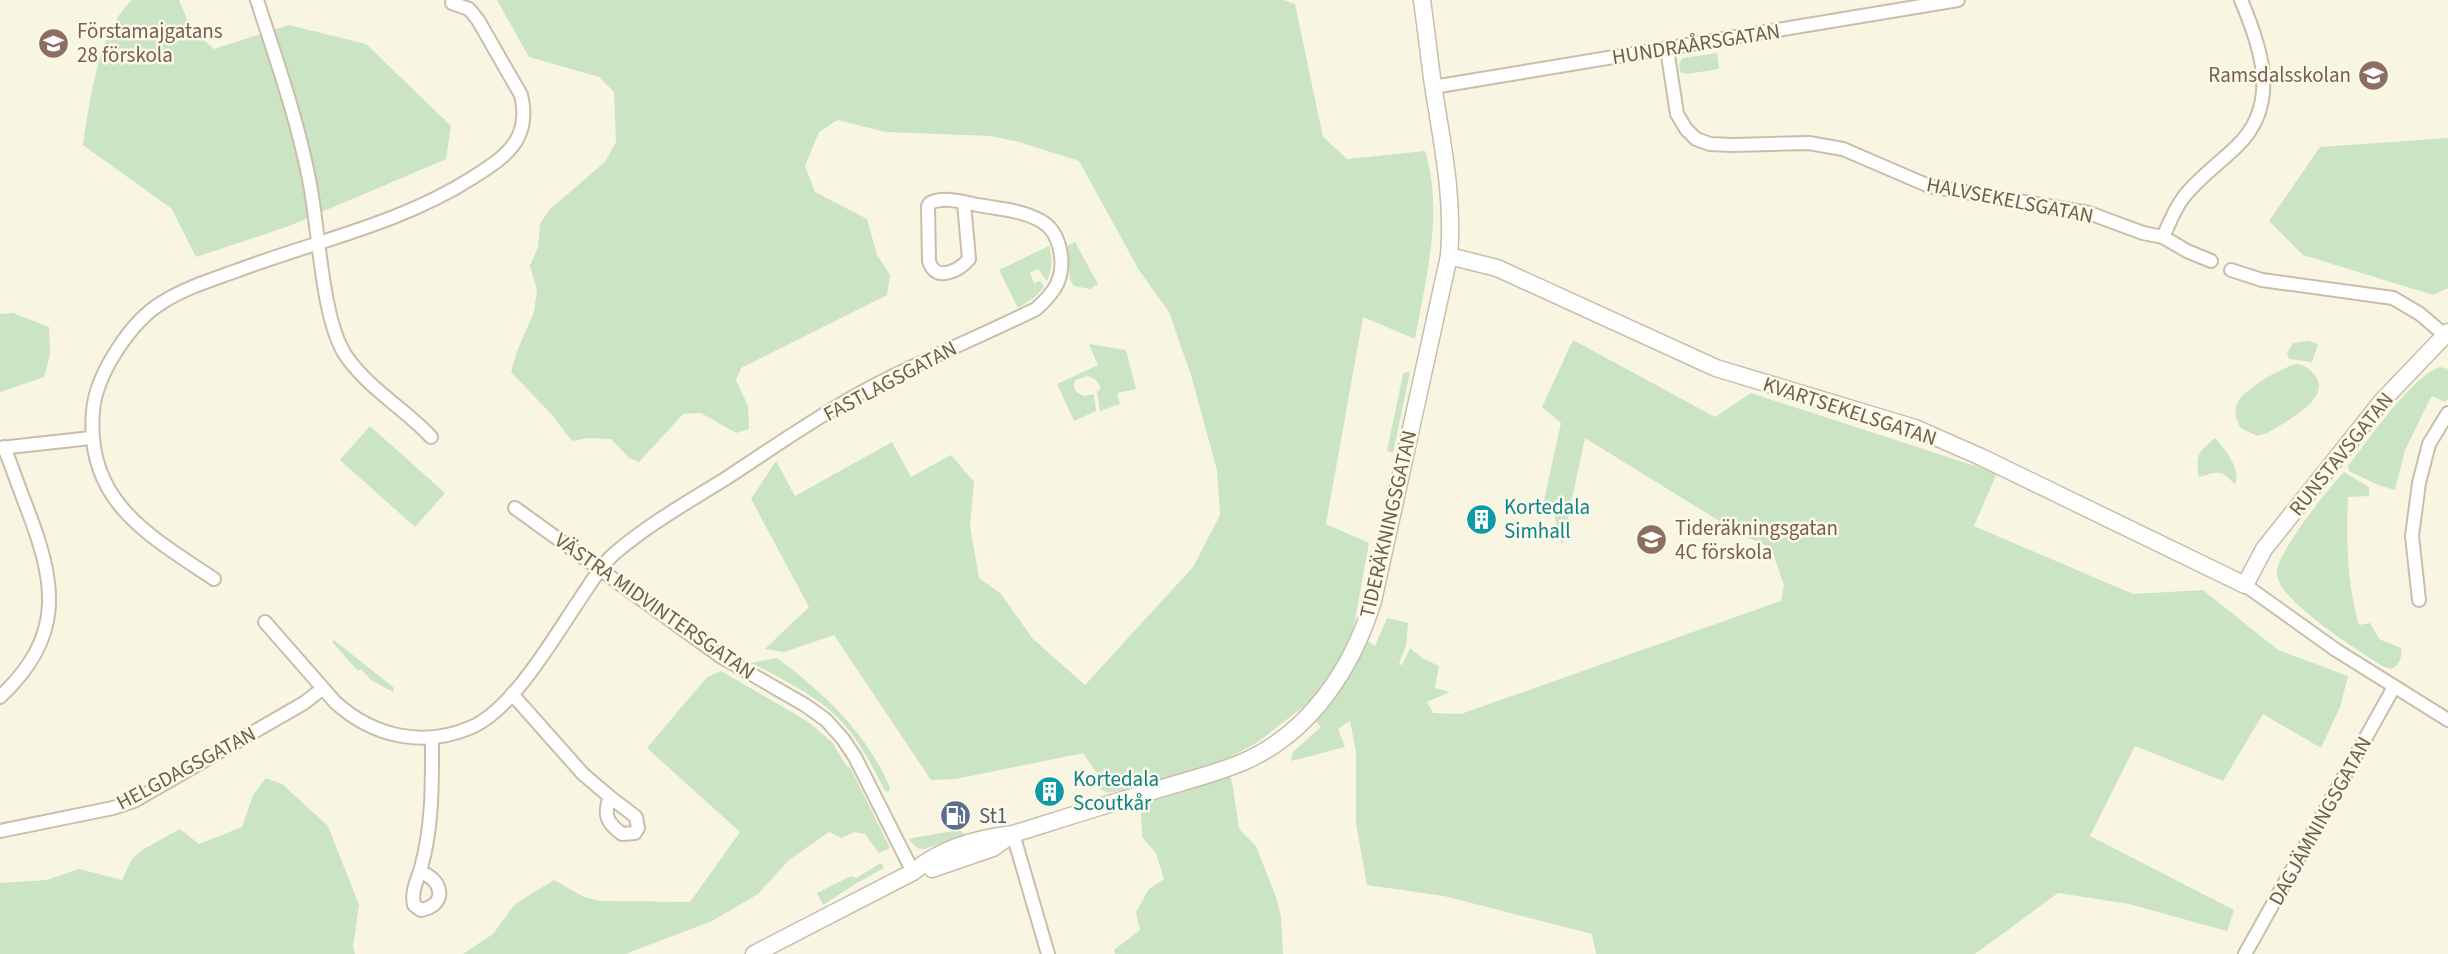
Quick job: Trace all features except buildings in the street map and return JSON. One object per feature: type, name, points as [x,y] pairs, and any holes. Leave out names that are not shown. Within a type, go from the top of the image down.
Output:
[{"type":"street","points":[[257,0],[302,146],[333,323],[346,356],[370,383],[431,437]]},
{"type":"street","name":"TIDERÄKNINGSGATAN","points":[[754,954],[914,872],[928,860],[972,842],[990,836],[1013,834],[1242,763],[1293,730],[1329,692],[1355,651],[1373,601],[1449,256],[1451,199],[1422,0]]},
{"type":"street","name":"HUNDRAÅRSGATAN","points":[[1433,87],[1958,0]]},
{"type":"street","points":[[2163,237],[2183,198],[2240,143],[2258,111],[2264,91],[2263,66],[2256,36],[2241,0]]},
{"type":"street","points":[[214,579],[131,521],[107,489],[91,438],[94,397],[101,377],[134,329],[160,303],[181,291],[430,202],[497,161],[516,142],[523,124],[521,95],[478,20],[469,9],[452,3]]},
{"type":"street","name":"HALVSEKELSGATAN","points":[[1667,49],[1677,114],[1696,139],[1710,144],[1810,143],[1832,147],[1863,156],[1899,175],[1929,186],[2072,209],[2163,237],[2211,261]]},
{"type":"street","name":"FASTLAGSGATAN","points":[[265,622],[322,689],[346,712],[376,729],[394,735],[432,738],[476,725],[512,694],[600,569],[633,538],[838,405],[948,349],[1027,314],[1043,303],[1056,285],[1061,269],[1059,247],[1050,227],[1023,213],[964,203],[940,199],[928,205],[929,264],[937,273],[943,274],[957,269],[969,259],[964,203]]},
{"type":"street","name":"KVARTSEKELSGATAN","points":[[1449,256],[1497,268],[1716,369],[1915,428],[2245,584]]},
{"type":"street","points":[[2231,270],[2262,280],[2393,298],[2447,335]]},
{"type":"street","name":"RUNSTAVSGATAN","points":[[2245,584],[2264,549],[2383,400],[2447,335]]},
{"type":"street","points":[[2419,600],[2412,536],[2419,483],[2430,444],[2448,413]]},
{"type":"street","points":[[0,697],[34,657],[43,636],[49,610],[50,583],[44,552],[2,447],[91,438]]},
{"type":"street","name":"VÄSTRA MIDVINTERSGATAN","points":[[515,508],[720,656],[826,720],[844,739],[855,757],[914,872]]},
{"type":"street","points":[[2245,584],[2336,650],[2448,720]]},
{"type":"street","name":"DAGJÄMNINGSGATAN","points":[[2245,954],[2394,687]]},
{"type":"street","name":"HELGDAGSGATAN","points":[[0,831],[113,808],[134,801],[304,703],[322,689]]},
{"type":"street","points":[[512,694],[583,774],[610,797]]},
{"type":"street","points":[[420,872],[432,820],[432,738]]},
{"type":"street","points":[[1013,834],[1048,954]]},
{"type":"green space","points":[[132,0],[179,0],[192,31],[214,49],[289,25],[366,44],[451,126],[446,159],[289,226],[196,257],[172,209],[83,145],[103,48],[120,13]]},
{"type":"green space","points":[[497,0],[1283,0],[1295,4],[1323,137],[1347,159],[1425,151],[1430,174],[1433,197],[1431,245],[1415,339],[1363,317],[1326,524],[1369,543],[1353,631],[1375,646],[1387,618],[1408,623],[1406,645],[1399,664],[1402,665],[1410,648],[1422,658],[1439,666],[1435,688],[1450,692],[1427,702],[1433,713],[1461,714],[1781,601],[1784,585],[1771,548],[1742,535],[1585,438],[1562,545],[1553,510],[1542,509],[1561,423],[1542,407],[1573,340],[1715,417],[1751,393],[1997,473],[1974,526],[2133,594],[2203,590],[2278,650],[2348,676],[2340,707],[2321,748],[2263,714],[2223,781],[2135,746],[2090,836],[2234,910],[2227,931],[2129,904],[2058,893],[1975,954],[1596,954],[1592,934],[1444,896],[1367,885],[1356,823],[1356,752],[1350,721],[1338,729],[1345,747],[1291,761],[1293,752],[1321,727],[1303,707],[1255,744],[1226,759],[1239,829],[1256,846],[1277,900],[1283,954],[1115,954],[1114,950],[1140,930],[1136,912],[1149,889],[1164,879],[1156,853],[1142,837],[1140,787],[1108,793],[1092,785],[1097,773],[1083,753],[956,779],[931,780],[834,635],[784,652],[765,649],[809,607],[751,499],[776,461],[795,496],[892,442],[911,477],[951,455],[974,482],[970,526],[979,578],[1001,594],[1033,639],[1085,685],[1193,567],[1220,515],[1217,470],[1191,375],[1169,312],[1139,270],[1079,161],[991,136],[885,132],[838,120],[819,132],[805,166],[815,192],[867,219],[877,255],[890,275],[887,295],[741,368],[736,380],[748,406],[749,429],[736,433],[701,413],[683,414],[639,462],[629,458],[611,439],[588,438],[572,441],[553,416],[511,372],[534,312],[537,290],[530,266],[538,247],[540,224],[549,210],[605,162],[616,142],[614,92],[599,77],[529,57]]},
{"type":"green space","points":[[1717,53],[1719,69],[1687,74],[1680,72],[1679,64],[1683,58]]},
{"type":"green space","points":[[2448,138],[2448,288],[2433,295],[2303,255],[2269,221],[2320,147]]},
{"type":"green space","points":[[1075,242],[1098,284],[1090,289],[1074,286],[1070,280],[1067,246]]},
{"type":"green space","points":[[1049,246],[1051,264],[1047,281],[1038,269],[1030,272],[1034,283],[1040,281],[1044,287],[1035,297],[1018,308],[999,270]]},
{"type":"green space","points":[[13,313],[49,327],[50,355],[44,377],[0,392],[0,314]]},
{"type":"green space","points":[[2309,341],[2318,344],[2312,362],[2289,359],[2287,353],[2293,343]]},
{"type":"green space","points":[[1089,344],[1126,350],[1136,389],[1117,393],[1120,404],[1100,411],[1097,392],[1101,388],[1096,380],[1088,376],[1075,380],[1074,388],[1079,393],[1084,396],[1094,394],[1096,411],[1074,421],[1057,384],[1098,365]]},
{"type":"green space","points":[[2298,364],[2316,377],[2319,386],[2311,402],[2267,433],[2257,436],[2241,428],[2235,412],[2242,397],[2265,379]]},
{"type":"green space","points":[[2440,367],[2448,369],[2448,399],[2445,402],[2432,396],[2430,399],[2405,450],[2395,490],[2349,471],[2348,466],[2403,396],[2416,383]]},
{"type":"green space","points":[[1410,373],[1393,453],[1387,451],[1403,374]]},
{"type":"green space","points":[[370,426],[445,493],[415,527],[340,460]]},
{"type":"green space","points":[[2215,438],[2234,466],[2237,479],[2235,485],[2226,476],[2218,473],[2199,477],[2199,454]]},
{"type":"green space","points":[[2344,472],[2369,487],[2369,496],[2348,497],[2348,562],[2355,609],[2359,625],[2370,623],[2379,639],[2401,648],[2400,660],[2391,669],[2356,649],[2305,612],[2281,586],[2277,575],[2278,565],[2293,538],[2315,506]]},
{"type":"green space","points":[[334,640],[394,688],[393,692],[371,680],[361,669],[358,671],[332,642]]},
{"type":"green space","points":[[777,658],[811,685],[857,732],[881,768],[890,788],[888,792],[857,741],[836,716],[808,694],[750,663]]},
{"type":"green space","points":[[721,671],[807,721],[832,742],[847,767],[850,767],[890,848],[879,853],[865,834],[854,832],[841,838],[829,832],[789,860],[758,894],[712,921],[625,954],[463,954],[493,934],[515,904],[554,880],[584,897],[601,901],[690,902],[740,832],[647,748],[707,677]]},
{"type":"green space","points":[[266,778],[282,784],[328,826],[359,905],[353,947],[355,954],[0,954],[0,883],[47,880],[79,869],[122,880],[132,859],[142,850],[180,829],[199,844],[242,827],[253,795]]},
{"type":"green space","points":[[959,830],[966,835],[924,849],[917,848],[908,839]]},
{"type":"green space","points":[[881,863],[884,868],[823,905],[817,893],[851,876],[856,878]]},
{"type":"place","name":"Förstamajgatans 28 förskola","points":[[54,43]]},
{"type":"place","name":"Ramsdalsskolan","points":[[2374,75]]},
{"type":"place","name":"Kortedala Simhall","points":[[1481,519]]},
{"type":"place","name":"Tideräkningsgatan 4C förskola","points":[[1652,540]]},
{"type":"place","name":"Kortedala Scoutkår","points":[[1050,791]]},
{"type":"place","name":"St1","points":[[956,816]]}]
